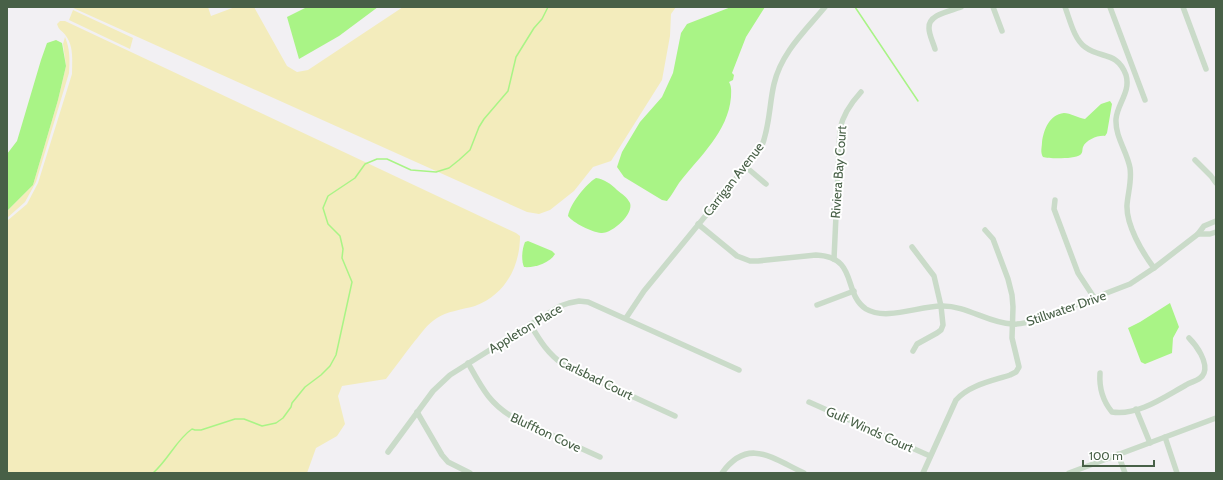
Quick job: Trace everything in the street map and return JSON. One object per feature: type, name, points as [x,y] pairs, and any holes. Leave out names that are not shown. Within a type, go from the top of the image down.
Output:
[{"type":"street","name":"Carrigan Avenue","points":[[626,318],[644,291],[760,148],[767,129],[778,69],[792,46],[825,7]]},
{"type":"street","points":[[935,49],[929,29],[930,20],[934,17],[961,7]]},
{"type":"street","points":[[993,7],[1002,30]]},
{"type":"street","points":[[1065,7],[1080,42],[1085,47],[1093,51],[1112,57],[1118,62],[1126,76],[1127,85],[1118,111],[1116,125],[1131,172],[1127,205],[1129,218],[1140,247],[1154,268]]},
{"type":"street","points":[[1110,7],[1145,100]]},
{"type":"street","points":[[1183,7],[1206,69]]},
{"type":"street","name":"Riviera Bay Court","points":[[834,259],[840,129],[846,111],[861,92]]},
{"type":"street","points":[[1195,160],[1216,183]]},
{"type":"street","points":[[746,167],[766,184]]},
{"type":"street","points":[[1055,200],[1054,209],[1078,273],[1095,299]]},
{"type":"street","name":"Stillwater Drive","points":[[834,259],[841,264],[845,270],[858,300],[866,309],[880,314],[888,314],[941,306],[952,306],[1012,325],[1039,319],[1095,299],[1130,284],[1154,268],[1198,234],[1204,226],[1216,221]]},
{"type":"street","points":[[698,224],[737,256],[750,261],[816,255],[834,259]]},
{"type":"street","points":[[923,473],[956,400],[960,395],[968,390],[1010,375],[1016,372],[1019,367],[1013,348],[1013,307],[1008,279],[993,239],[985,230]]},
{"type":"street","points":[[1198,234],[1210,234],[1216,232]]},
{"type":"street","points":[[912,247],[934,276],[941,306],[943,325],[941,330],[937,333],[917,344],[913,352]]},
{"type":"street","points":[[817,305],[854,291]]},
{"type":"street","name":"Appleton Place","points":[[388,452],[433,391],[450,375],[530,324],[560,306],[569,303],[579,301],[588,302],[739,370]]},
{"type":"street","name":"Carlsbad Court","points":[[530,324],[546,350],[564,366],[675,416]]},
{"type":"street","points":[[1100,373],[1099,386],[1105,404],[1112,412],[1122,413],[1160,400],[1203,376],[1205,369],[1199,348],[1189,338]]},
{"type":"street","name":"Bluffton Cove","points":[[468,363],[484,391],[492,402],[502,411],[514,418],[600,457]]},
{"type":"street","name":"Gulf Winds Court","points":[[809,402],[930,456]]},
{"type":"street","points":[[1136,409],[1150,443]]},
{"type":"street","points":[[417,412],[442,455],[448,462],[470,473]]},
{"type":"street","points":[[1069,473],[1216,418]]},
{"type":"street","points":[[1165,437],[1177,473]]},
{"type":"street","points":[[722,473],[733,460],[748,453],[756,453],[764,454],[804,473]]},
{"type":"street","points":[[1118,454],[1125,473]]},
{"type":"shaded area","points":[[71,7],[208,7],[211,16],[235,7],[254,7],[287,66],[297,72],[308,70],[403,7],[676,7],[671,14],[670,36],[662,80],[611,161],[593,167],[574,191],[550,210],[539,214],[527,212]]},
{"type":"shaded area","points":[[307,7],[378,7],[339,36],[299,59],[287,17]]},
{"type":"shaded area","points":[[731,7],[765,7],[746,37],[732,73],[734,75],[733,80],[729,82],[731,86],[731,97],[729,110],[725,121],[712,143],[679,183],[667,201],[662,200],[624,177],[617,167],[622,152],[640,122],[662,97],[673,73],[681,33],[687,24]]},
{"type":"shaded area","points":[[73,10],[133,38],[130,49],[69,20]]},
{"type":"shaded area","points":[[60,21],[65,21],[516,233],[520,236],[519,247],[514,269],[509,278],[495,295],[486,301],[475,306],[445,314],[433,320],[386,379],[342,386],[338,396],[345,424],[337,436],[316,448],[307,473],[7,473],[7,221],[27,204],[38,183],[72,74],[72,59],[69,40],[57,24]]},
{"type":"shaded area","points":[[65,37],[68,46],[70,64],[69,73],[36,182],[25,202],[7,218],[7,211],[33,185],[58,100],[66,66],[63,44]]},
{"type":"shaded area","points":[[56,40],[62,43],[66,66],[58,100],[33,185],[7,211],[7,154],[17,141],[47,43]]},
{"type":"shaded area","points":[[1110,101],[1112,104],[1107,133],[1105,136],[1099,136],[1089,140],[1083,147],[1081,154],[1077,156],[1062,158],[1043,157],[1041,150],[1044,132],[1051,120],[1059,114],[1064,113],[1085,119],[1101,104]]},
{"type":"shaded area","points":[[596,178],[602,179],[610,184],[626,197],[630,203],[629,212],[625,218],[616,227],[601,233],[578,224],[568,216],[569,211],[579,195]]},
{"type":"shaded area","points":[[528,241],[552,251],[555,254],[549,260],[541,264],[532,267],[524,267],[522,261],[523,251],[525,242]]},
{"type":"shaded area","points":[[1170,303],[1179,327],[1173,338],[1172,353],[1145,364],[1141,362],[1128,328]]},
{"type":"waterway","points":[[153,473],[182,438],[192,429],[201,430],[235,419],[244,419],[262,426],[276,423],[283,418],[291,407],[292,403],[305,387],[330,366],[336,355],[352,282],[342,258],[343,249],[340,236],[328,224],[323,208],[328,196],[355,178],[365,164],[377,159],[387,159],[411,170],[436,172],[449,168],[459,160],[470,150],[479,127],[484,119],[508,91],[516,57],[534,28],[542,19],[548,7]]},
{"type":"waterway","points":[[855,7],[918,101]]}]
